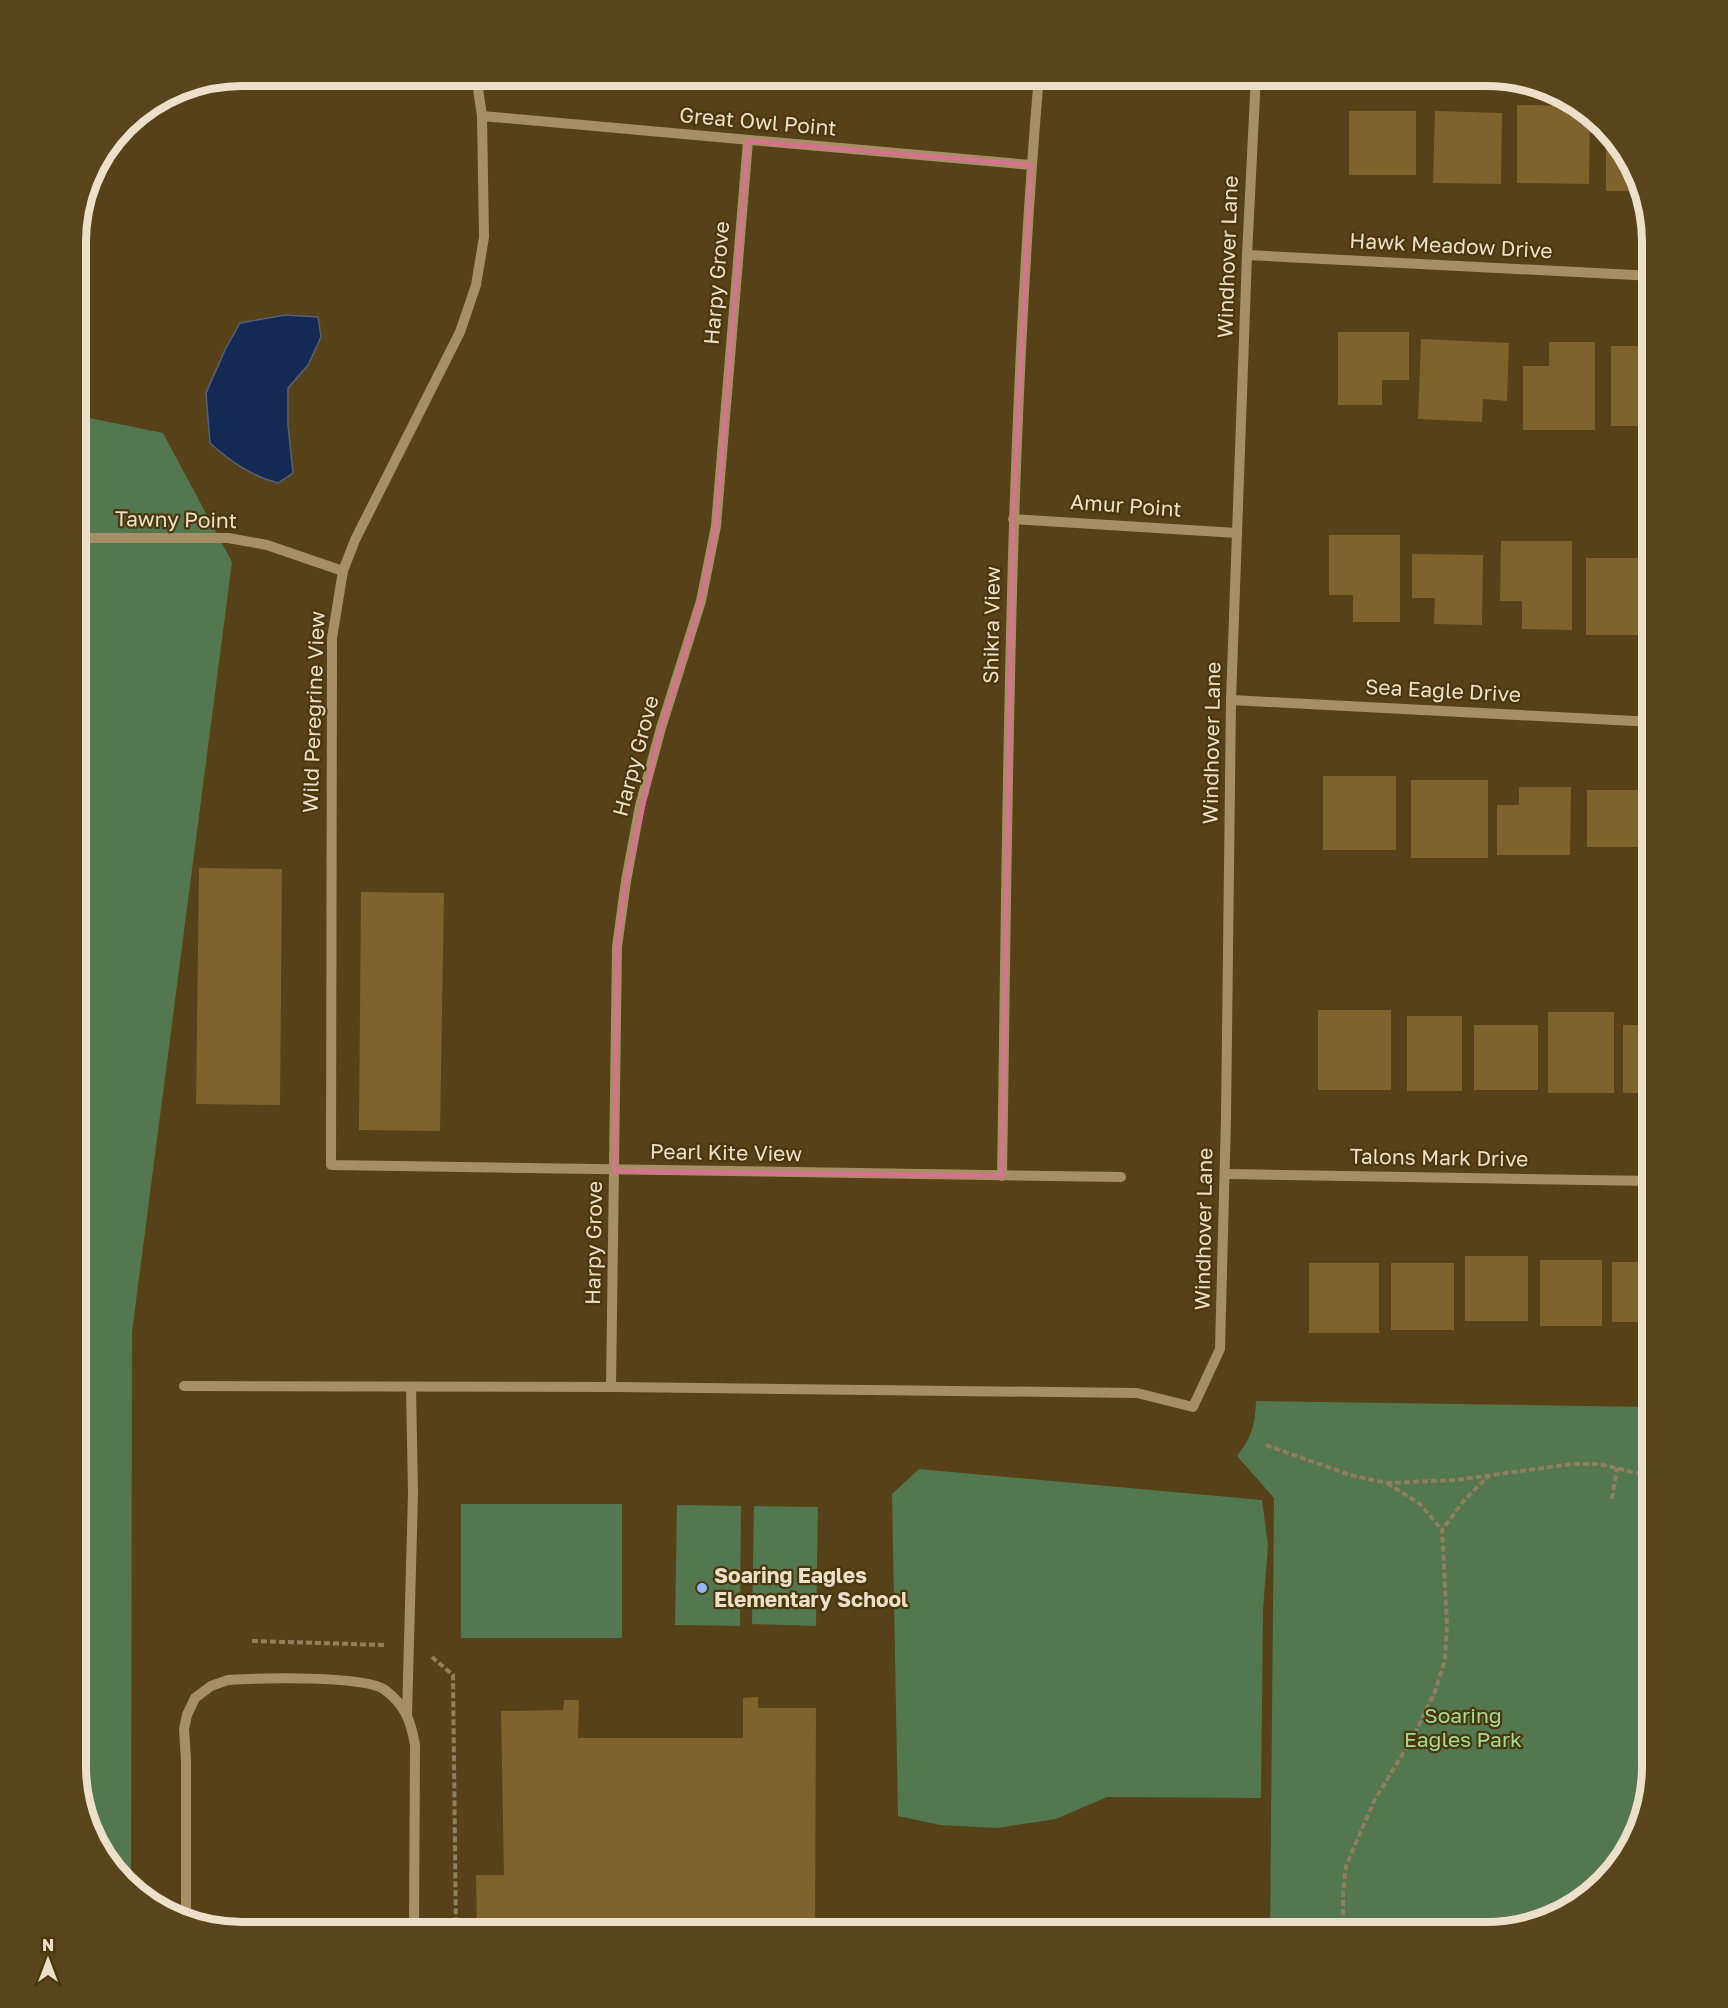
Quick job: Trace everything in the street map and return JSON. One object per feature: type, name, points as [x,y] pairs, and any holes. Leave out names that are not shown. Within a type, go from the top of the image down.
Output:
[{"type":"street","name":"Wild Peregrine View","points":[[331,1165],[332,638],[343,571],[357,536],[460,332],[476,285],[484,237],[482,116],[478,86]]},
{"type":"street","name":"Shikra View","points":[[1002,1176],[1013,519],[1031,165],[1038,86]]},
{"type":"street","name":"Windhover Lane","points":[[611,1387],[1137,1393],[1193,1407],[1220,1349],[1225,1174],[1231,700],[1255,86]]},
{"type":"street","name":"Great Owl Point","points":[[482,116],[1031,165]]},
{"type":"street","name":"Harpy Grove","points":[[611,1387],[617,947],[624,892],[640,806],[661,728],[701,601],[716,526],[748,141]]},
{"type":"street","name":"Hawk Meadow Drive","points":[[1247,255],[1642,275]]},
{"type":"street","name":"Amur Point","points":[[1013,519],[1238,533]]},
{"type":"street","name":"Tawny Point","points":[[86,538],[228,537],[267,545],[343,571]]},
{"type":"street","name":"Sea Eagle Drive","points":[[1231,700],[1642,721]]},
{"type":"street","name":"Pearl Kite View","points":[[331,1165],[1120,1177]]},
{"type":"street","name":"Talons Mark Drive","points":[[1225,1174],[1642,1181]]},
{"type":"street","points":[[184,1386],[611,1387]]},
{"type":"street","points":[[407,1715],[413,1494],[411,1387]]},
{"type":"street","points":[[186,1912],[184,1729],[187,1715],[195,1698],[211,1686],[228,1680],[360,1681],[383,1688],[399,1702],[411,1720],[416,1745],[414,1922]]},
{"type":"path","points":[[1266,1445],[1350,1475],[1387,1483],[1456,1480],[1572,1464],[1599,1464],[1642,1474]]},
{"type":"path","points":[[1612,1499],[1617,1468]]},
{"type":"path","points":[[1442,1530],[1465,1499],[1489,1476]]},
{"type":"path","points":[[1343,1922],[1346,1866],[1374,1802],[1413,1737],[1435,1692],[1445,1660],[1448,1624],[1442,1530],[1420,1504],[1387,1483]]},
{"type":"highlighted area","points":[[748,141],[1031,165],[1013,519],[1002,1176],[615,1171],[617,947],[626,881],[658,739],[701,601],[716,526]]},
{"type":"green space","points":[[86,417],[163,433],[232,562],[132,1332],[131,1877],[106,1845],[94,1817],[87,1787],[86,1767]]},
{"type":"green space","name":"Soaring Eagles Park","points":[[1256,1401],[1642,1407],[1641,1787],[1634,1817],[1626,1836],[1604,1869],[1582,1890],[1556,1906],[1517,1920],[1497,1922],[1270,1922],[1274,1498],[1237,1456],[1252,1430]]},
{"type":"green space","points":[[919,1469],[1262,1500],[1268,1545],[1263,1610],[1261,1798],[1107,1797],[1056,1819],[997,1828],[940,1825],[898,1816],[892,1494]]},
{"type":"green space","points":[[461,1504],[622,1504],[622,1638],[461,1638]]},
{"type":"green space","points":[[677,1505],[741,1506],[740,1626],[675,1625]]},
{"type":"green space","points":[[754,1506],[818,1507],[816,1626],[752,1624]]},
{"type":"water","points":[[285,315],[318,317],[321,337],[308,365],[288,388],[288,425],[293,473],[278,483],[241,467],[210,443],[206,393],[240,323]]},
{"type":"building","points":[[1517,105],[1564,106],[1590,125],[1589,184],[1517,183]]},
{"type":"building","points":[[1349,111],[1416,111],[1416,175],[1349,175]]},
{"type":"building","points":[[1435,111],[1502,113],[1501,184],[1433,183]]},
{"type":"building","points":[[1606,141],[1626,172],[1634,191],[1606,191]]},
{"type":"building","points":[[1338,332],[1409,332],[1409,380],[1382,380],[1382,405],[1338,405]]},
{"type":"building","points":[[1421,339],[1509,343],[1507,401],[1483,399],[1482,422],[1418,419]]},
{"type":"building","points":[[1549,342],[1595,342],[1595,430],[1523,430],[1523,366],[1549,366]]},
{"type":"building","points":[[1611,346],[1642,346],[1642,426],[1611,426]]},
{"type":"building","points":[[1329,535],[1400,535],[1400,622],[1353,622],[1353,595],[1329,595]]},
{"type":"building","points":[[1501,541],[1572,541],[1572,630],[1522,629],[1522,601],[1500,601]]},
{"type":"building","points":[[1412,554],[1483,555],[1482,625],[1434,624],[1435,598],[1412,598]]},
{"type":"building","points":[[1586,558],[1642,558],[1642,635],[1586,635]]},
{"type":"building","points":[[1323,776],[1396,776],[1396,850],[1323,850]]},
{"type":"building","points":[[1411,780],[1488,780],[1488,858],[1411,858]]},
{"type":"building","points":[[1519,787],[1571,787],[1570,855],[1497,855],[1497,805],[1519,805]]},
{"type":"building","points":[[1587,790],[1642,790],[1642,847],[1587,847]]},
{"type":"building","points":[[199,868],[282,869],[280,1105],[196,1104]]},
{"type":"building","points":[[361,892],[444,893],[440,1131],[359,1130]]},
{"type":"building","points":[[1318,1010],[1391,1010],[1391,1090],[1318,1090]]},
{"type":"building","points":[[1548,1012],[1614,1012],[1614,1093],[1548,1093]]},
{"type":"building","points":[[1407,1016],[1462,1016],[1462,1091],[1407,1091]]},
{"type":"building","points":[[1474,1025],[1538,1025],[1538,1090],[1474,1090]]},
{"type":"building","points":[[1623,1025],[1642,1025],[1642,1093],[1623,1093]]},
{"type":"building","points":[[1465,1256],[1528,1256],[1528,1321],[1465,1321]]},
{"type":"building","points":[[1540,1260],[1602,1260],[1602,1326],[1540,1326]]},
{"type":"building","points":[[1612,1262],[1642,1262],[1642,1322],[1612,1322]]},
{"type":"building","points":[[1309,1263],[1379,1263],[1379,1333],[1309,1333]]},
{"type":"building","points":[[1391,1263],[1454,1263],[1454,1330],[1391,1330]]},
{"type":"building","points":[[758,1697],[758,1708],[816,1708],[815,1922],[477,1922],[476,1875],[504,1875],[501,1711],[563,1710],[564,1700],[579,1700],[578,1738],[743,1738],[743,1698]]},
{"type":"place","name":"Soaring Eagles Elementary School","points":[[702,1588]]}]
